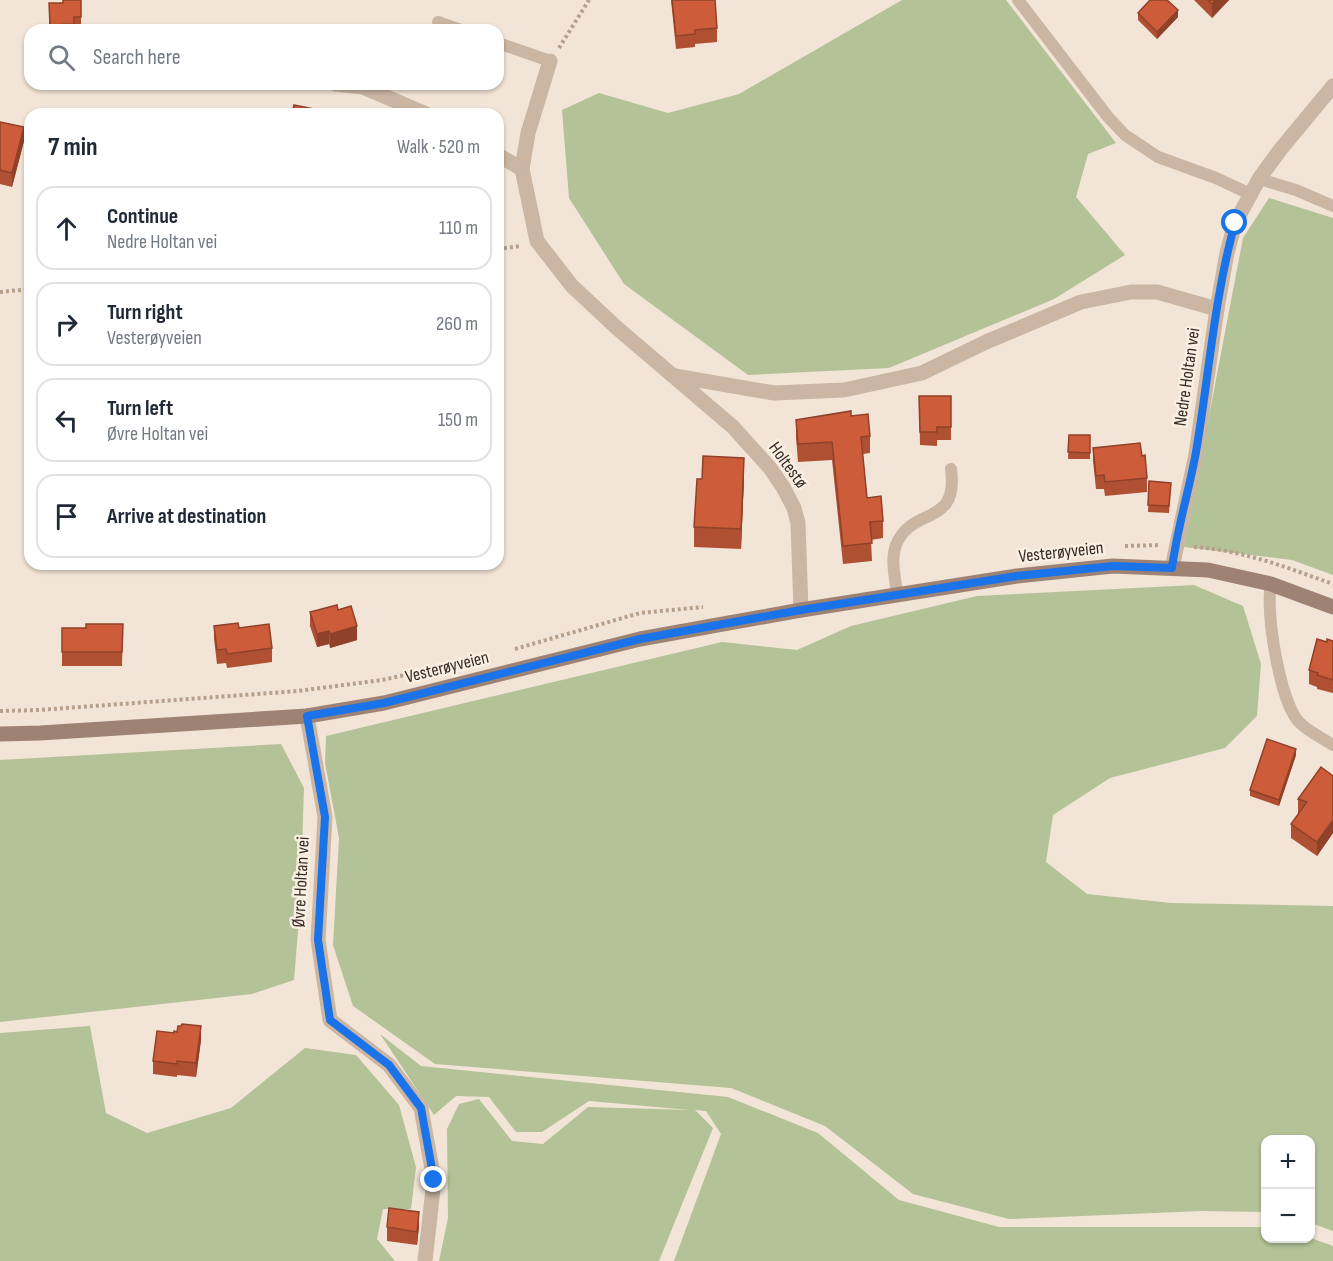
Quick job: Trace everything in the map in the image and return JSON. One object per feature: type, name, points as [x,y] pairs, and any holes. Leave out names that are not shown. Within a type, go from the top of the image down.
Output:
[{"type":"main road","name":"Vesterøyveien","points":[[0,734],[307,716],[384,703],[640,639],[801,610],[1017,576],[1113,566],[1208,570],[1271,584],[1333,607]]},
{"type":"street","name":"Holtestø","points":[[550,61],[528,133],[522,169],[537,241],[572,286],[617,328],[733,427],[770,468],[794,508],[798,523],[801,610]]},
{"type":"street","name":"Nedre Holtan vei","points":[[1172,568],[1196,454],[1217,309],[1235,223],[1259,178],[1333,86]]},
{"type":"street","points":[[370,90],[412,108]]},
{"type":"street","points":[[504,158],[522,169]]},
{"type":"street","points":[[674,376],[774,393],[844,390],[922,372],[1081,302],[1131,292],[1157,292],[1217,309]]},
{"type":"street","name":"Øvre Holtan vei","points":[[307,716],[325,817],[318,940],[330,1020],[389,1065],[421,1108],[434,1180],[425,1261]]},
{"type":"lane","points":[[1018,0],[1108,117],[1125,135],[1158,157],[1216,178],[1250,194]]},
{"type":"lane","points":[[438,22],[444,24]]},
{"type":"lane","points":[[504,45],[550,61]]},
{"type":"lane","points":[[1259,178],[1296,190],[1333,206]]},
{"type":"lane","points":[[897,596],[892,559],[896,545],[902,533],[946,506],[953,486],[951,469]]},
{"type":"lane","points":[[1271,584],[1268,603],[1271,628],[1291,709],[1298,721],[1333,745]]},
{"type":"path","points":[[550,61],[589,0]]},
{"type":"path","points":[[0,292],[24,290]]},
{"type":"green space","points":[[902,0],[1006,0],[1116,143],[1088,154],[1076,197],[1125,255],[1054,299],[889,368],[748,375],[624,284],[569,198],[562,110],[599,93],[668,113],[739,94]]},
{"type":"green space","points":[[1269,198],[1333,218],[1333,575],[1292,560],[1184,547],[1243,238]]},
{"type":"green space","points":[[1194,585],[1243,606],[1261,664],[1257,716],[1225,748],[1110,778],[1053,815],[1046,862],[1087,894],[1171,903],[1333,906],[1333,1231],[1315,1224],[1315,1135],[1261,1135],[1261,1212],[1202,1211],[1009,1219],[913,1194],[825,1126],[731,1088],[435,1064],[353,1006],[333,945],[339,838],[325,763],[326,736],[722,642],[797,650],[851,626],[977,596]]},
{"type":"green space","points":[[281,744],[304,788],[300,906],[294,980],[252,994],[0,1022],[0,760]]},
{"type":"green space","points":[[90,1026],[106,1113],[147,1133],[231,1108],[305,1048],[356,1055],[399,1105],[416,1167],[411,1209],[383,1209],[377,1239],[395,1261],[0,1261],[0,1033]]},
{"type":"green space","points":[[380,1034],[421,1066],[728,1097],[818,1133],[899,1200],[999,1227],[1261,1227],[1261,1243],[1315,1243],[1315,1239],[1333,1246],[1333,1261],[674,1261],[721,1134],[706,1111],[695,1110],[713,1128],[659,1261],[439,1261],[448,1218],[447,1129],[459,1104],[479,1099],[512,1141],[543,1144],[588,1107],[690,1110],[589,1101],[542,1132],[516,1132],[489,1097],[456,1096],[434,1115]]},
{"type":"building","points":[[63,0],[81,0],[81,17],[74,17],[74,24],[50,24],[49,3],[63,3]]},
{"type":"building","points":[[672,0],[715,0],[717,28],[695,30],[695,34],[676,36]]},
{"type":"building","points":[[1150,0],[1167,0],[1178,10],[1157,32],[1138,13]]},
{"type":"building","points":[[294,105],[309,108],[293,108]]},
{"type":"building","points":[[0,122],[24,127],[12,173],[0,170]]},
{"type":"building","points":[[919,396],[951,396],[951,427],[937,427],[937,432],[920,432]]},
{"type":"building","points":[[851,411],[851,416],[868,414],[870,436],[861,437],[867,498],[881,496],[883,521],[870,522],[872,543],[843,546],[832,442],[798,444],[796,420]]},
{"type":"building","points":[[1069,435],[1090,435],[1090,453],[1068,452]]},
{"type":"building","points":[[1140,443],[1142,456],[1145,455],[1147,478],[1105,482],[1104,475],[1096,476],[1093,448]]},
{"type":"building","points":[[703,456],[744,458],[741,529],[694,527],[697,479],[702,479]]},
{"type":"building","points":[[1149,481],[1171,483],[1169,506],[1148,505]]},
{"type":"building","points":[[337,605],[338,610],[351,606],[357,626],[330,634],[329,631],[317,634],[310,612]]},
{"type":"building","points":[[238,623],[239,628],[269,624],[272,648],[227,654],[226,649],[217,650],[214,626]]},
{"type":"building","points":[[86,624],[123,624],[122,652],[62,652],[62,628],[86,628]]},
{"type":"building","points":[[1317,639],[1333,641],[1333,680],[1309,670]]},
{"type":"building","points":[[1267,739],[1296,749],[1279,800],[1250,790]]},
{"type":"building","points":[[1321,767],[1333,776],[1333,820],[1317,842],[1291,824],[1307,802],[1298,799]]},
{"type":"building","points":[[182,1024],[201,1026],[196,1063],[177,1061],[177,1064],[153,1061],[157,1031],[174,1033]]},
{"type":"building","points":[[389,1208],[419,1212],[417,1232],[387,1227]]},
{"type":"route","points":[[434,1180],[421,1108],[389,1065],[330,1020],[318,940],[325,817],[307,716],[384,703],[640,639],[801,610],[1017,576],[1113,566],[1172,568],[1175,545],[1196,454],[1217,309],[1235,223]]}]
